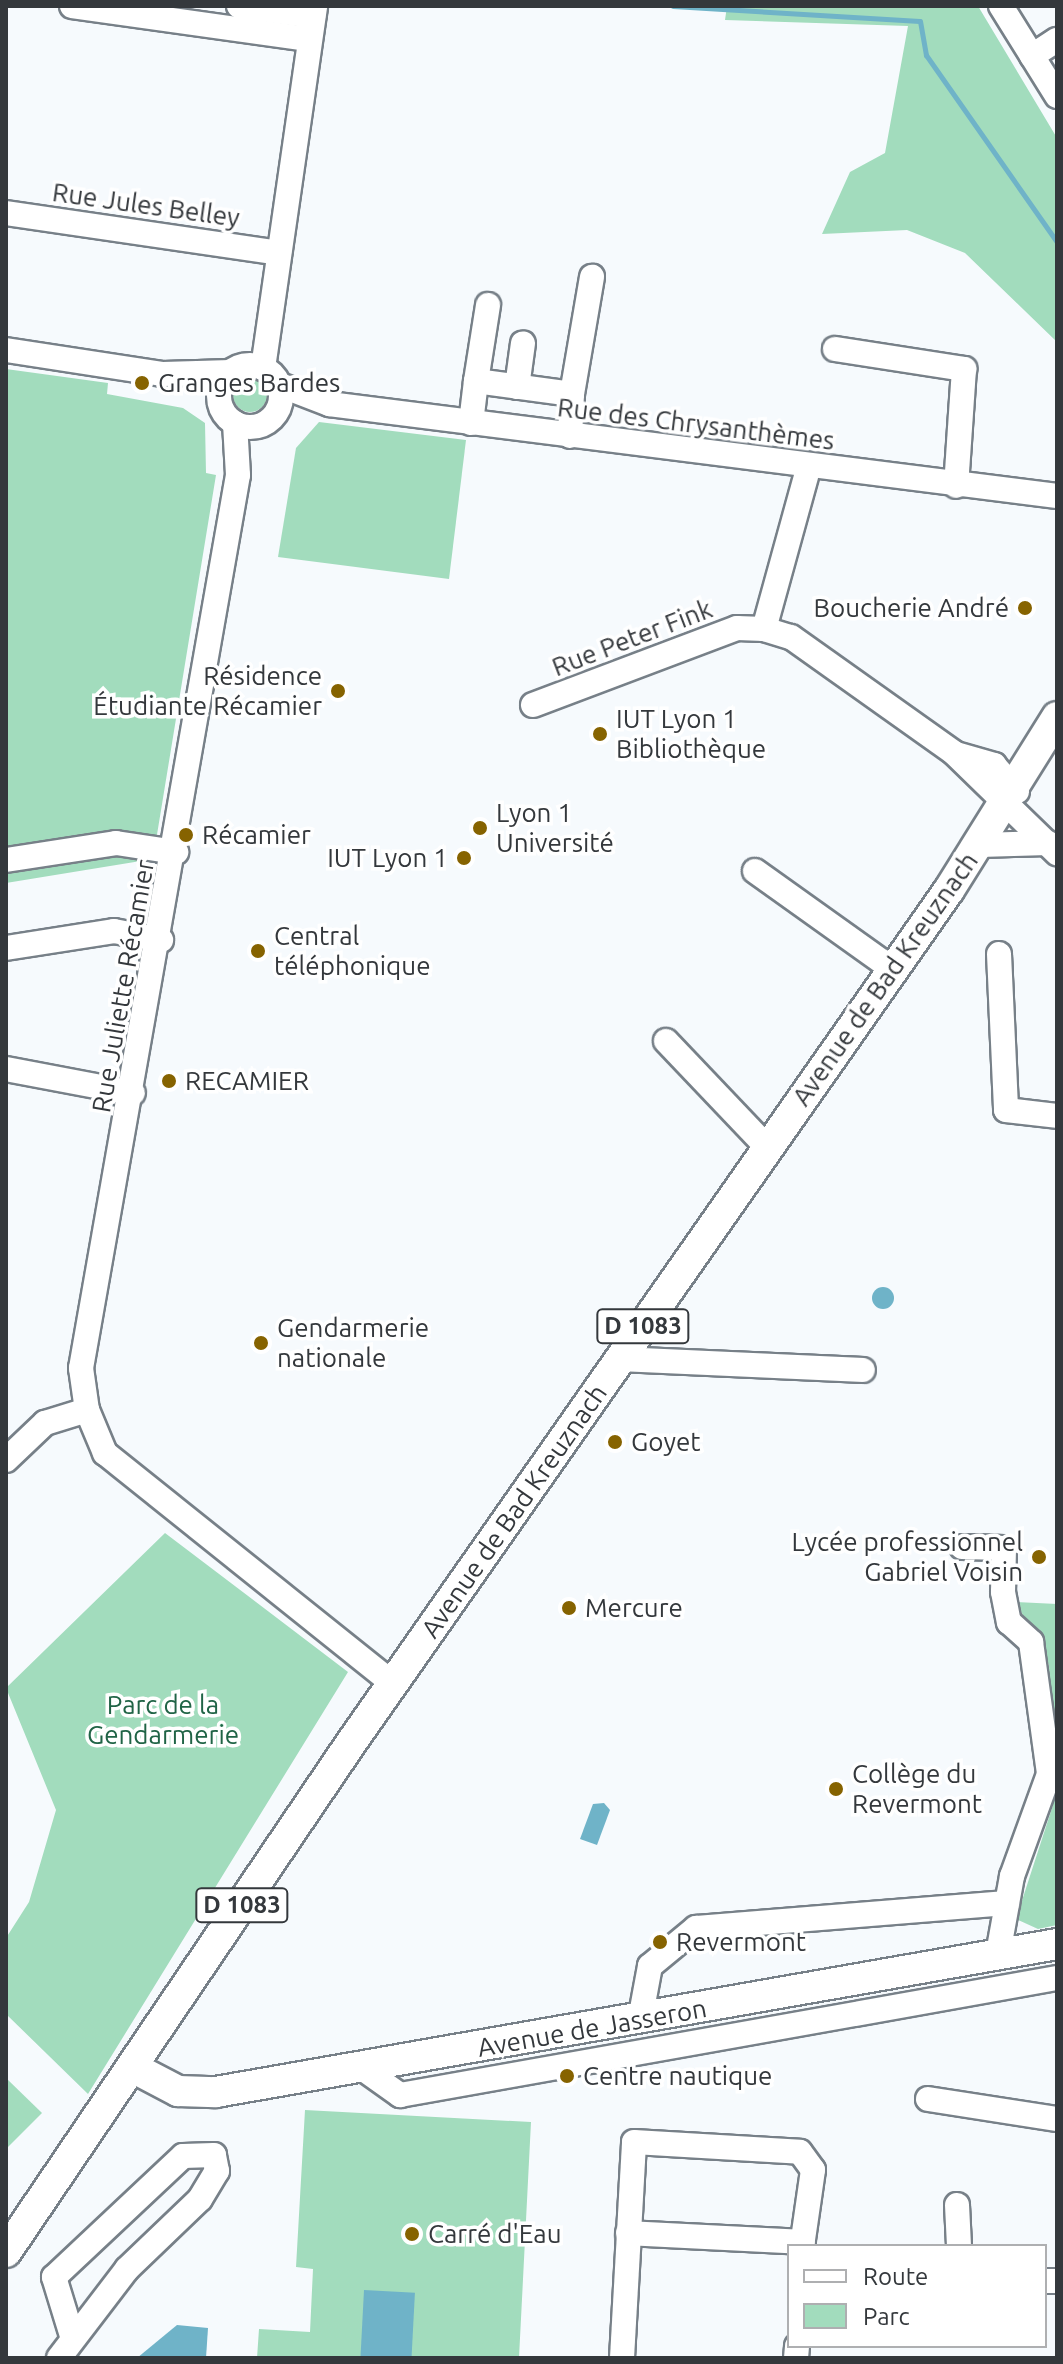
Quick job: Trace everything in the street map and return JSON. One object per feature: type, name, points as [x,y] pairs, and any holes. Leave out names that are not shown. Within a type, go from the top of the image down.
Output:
[{"type":"main road","name":"Avenue de Bad Kreuznach","points":[[6,2252],[393,1684],[1013,796],[1057,717]]},
{"type":"main road","name":"Avenue de Bad Kreuznach","points":[[1013,796],[1057,753]]},
{"type":"main road","name":"Avenue de Jasseron","points":[[132,2067],[160,2085],[203,2093],[640,2020],[1057,1944]]},
{"type":"street","points":[[72,6],[312,20]]},
{"type":"street","points":[[239,6],[312,20]]},
{"type":"street","points":[[1001,6],[1057,96]]},
{"type":"street","name":"Rue Juliette Récamier","points":[[238,475],[269,420],[279,253],[312,20]]},
{"type":"street","points":[[1032,56],[1057,40]]},
{"type":"street","name":"Rue Jules Belley","points":[[6,213],[279,253]]},
{"type":"street","points":[[570,436],[572,394],[592,277]]},
{"type":"street","points":[[471,423],[488,305]]},
{"type":"street","points":[[516,429],[523,343]]},
{"type":"street","points":[[835,349],[964,369],[956,486]]},
{"type":"street","points":[[6,350],[163,374],[231,372],[272,376]]},
{"type":"street","points":[[220,401],[231,372]]},
{"type":"street","points":[[163,374],[220,401],[235,423]]},
{"type":"street","name":"Rue des Chrysanthèmes","points":[[272,376],[329,404],[956,486],[1057,496]]},
{"type":"street","points":[[476,381],[572,394]]},
{"type":"street","name":"Rue des Chrysanthèmes","points":[[235,423],[269,420],[329,404]]},
{"type":"street","name":"Rue Juliette Récamier","points":[[235,423],[238,475],[161,940],[81,1368],[87,1410],[105,1453],[393,1684]]},
{"type":"street","points":[[764,629],[809,466]]},
{"type":"street","name":"Rue Peter Fink","points":[[533,705],[737,628],[764,629],[791,637],[954,753],[994,765],[1052,848]]},
{"type":"street","points":[[6,860],[116,843],[176,852]]},
{"type":"street","points":[[979,845],[1052,848]]},
{"type":"street","points":[[755,871],[891,968]]},
{"type":"street","points":[[6,948],[114,931],[161,940]]},
{"type":"street","points":[[999,954],[1006,1110],[1057,1116]]},
{"type":"street","points":[[666,1041],[767,1147]]},
{"type":"street","points":[[6,1069],[133,1093]]},
{"type":"street","points":[[620,1359],[863,1370]]},
{"type":"street","points":[[6,1460],[45,1423],[87,1410]]},
{"type":"street","points":[[962,1547],[1004,1548],[1003,1592],[1009,1622],[1031,1642],[1049,1774],[1007,1903],[998,1954]]},
{"type":"street","points":[[640,2020],[650,1966],[696,1928],[1007,1903]]},
{"type":"street","points":[[362,2068],[400,2095],[1057,1978]]},
{"type":"street","points":[[928,2099],[1057,2119]]},
{"type":"street","points":[[622,2358],[628,2233],[634,2142],[776,2148],[800,2152],[813,2170],[802,2244],[628,2233]]},
{"type":"street","points":[[59,2358],[72,2336],[127,2269],[200,2199],[217,2171],[214,2155],[183,2156],[54,2277],[72,2336]]},
{"type":"street","points":[[957,2205],[959,2244]]},
{"type":"green space","points":[[727,6],[978,6],[1057,138],[1057,342],[965,253],[907,230],[822,234],[850,172],[885,153],[908,26],[725,20]]},
{"type":"green space","points":[[6,369],[108,383],[107,394],[183,408],[205,423],[206,473],[216,475],[153,859],[6,883]]},
{"type":"green space","points":[[250,378],[262,383],[267,395],[262,407],[250,412],[238,407],[233,395],[238,383]]},
{"type":"green space","points":[[319,422],[466,440],[449,579],[278,557],[296,448]]},
{"type":"green space","name":"Parc de la Gendarmerie","points":[[165,1533],[348,1672],[88,2094],[6,2014],[6,1938],[29,1902],[56,1810],[6,1688]]},
{"type":"green space","points":[[1016,1602],[1057,1604],[1057,1925],[1038,1929],[1016,1919],[1053,1805],[1049,1665]]},
{"type":"green space","points":[[6,2078],[42,2113],[6,2149]]},
{"type":"green space","name":"Carré d'Eau","points":[[305,2110],[531,2122],[519,2358],[257,2358],[259,2329],[310,2332],[313,2269],[296,2267]]},
{"type":"water","points":[[883,1287],[891,1290],[894,1298],[891,1306],[883,1309],[875,1306],[872,1298],[875,1290]]},
{"type":"water","points":[[604,1803],[610,1810],[597,1845],[580,1839],[593,1804]]},
{"type":"water","points":[[364,2290],[415,2293],[412,2358],[360,2358]]},
{"type":"water","points":[[177,2325],[208,2328],[206,2358],[137,2358]]},
{"type":"waterway","points":[[673,6],[920,21],[926,55],[1057,242]]},
{"type":"place","name":"Granges Bardes","points":[[142,383]]},
{"type":"place","name":"Boucherie André","points":[[1025,608]]},
{"type":"place","name":"Résidence Étudiante Récamier","points":[[338,691]]},
{"type":"place","name":"IUT Lyon 1 Bibliothèque","points":[[600,734]]},
{"type":"place","name":"Lyon 1 Université","points":[[480,828]]},
{"type":"place","name":"Récamier","points":[[186,835]]},
{"type":"place","name":"IUT Lyon 1","points":[[464,858]]},
{"type":"place","name":"Central téléphonique","points":[[258,951]]},
{"type":"place","name":"RECAMIER","points":[[169,1081]]},
{"type":"place","name":"Gendarmerie nationale","points":[[261,1343]]},
{"type":"place","name":"Goyet","points":[[615,1442]]},
{"type":"place","name":"Lycée professionnel Gabriel Voisin","points":[[1039,1557]]},
{"type":"place","name":"Mercure","points":[[569,1608]]},
{"type":"place","name":"Collège du Revermont","points":[[836,1789]]},
{"type":"place","name":"Revermont","points":[[660,1942]]},
{"type":"place","name":"Centre nautique","points":[[567,2076]]},
{"type":"place","name":"Carré d'Eau","points":[[412,2234]]}]
